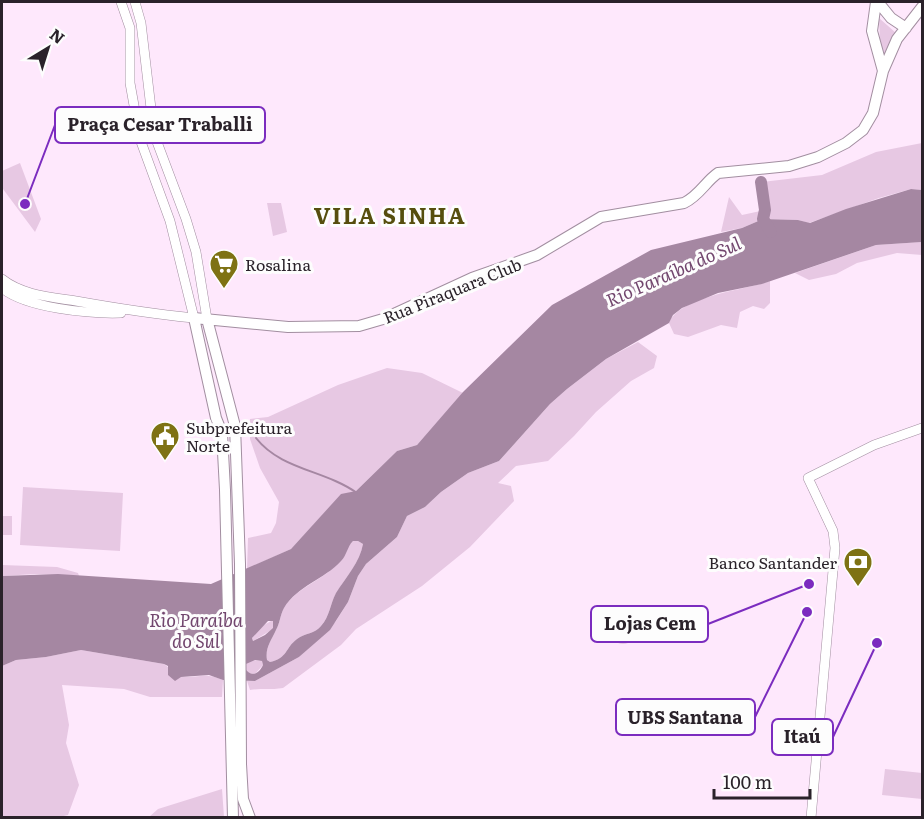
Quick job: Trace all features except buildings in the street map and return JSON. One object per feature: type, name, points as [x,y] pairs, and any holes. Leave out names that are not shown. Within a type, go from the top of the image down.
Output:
[{"type":"main road","points":[[877,2],[891,18],[906,28]]},
{"type":"main road","points":[[877,2],[873,31],[883,72]]},
{"type":"main road","points":[[883,72],[897,39],[922,7]]},
{"type":"main road","name":"Rua Piraquara Club","points":[[194,318],[288,327],[359,326],[383,319],[472,278],[537,255],[602,216],[684,203],[696,197],[718,173],[789,166],[818,157],[846,143],[863,130],[873,113],[883,72]]},
{"type":"main road","points":[[194,318],[216,418],[222,433],[231,750],[250,818]]},
{"type":"main road","points":[[207,319],[235,426],[240,564],[233,818]]},
{"type":"street","points":[[2,279],[9,285],[31,294],[140,312],[194,318],[170,221],[140,139],[130,83],[130,28],[121,2]]},
{"type":"street","points":[[135,2],[141,23],[154,134],[196,252],[207,319]]},
{"type":"street","points":[[130,60],[136,63],[144,60]]},
{"type":"street","points":[[130,83],[139,78],[147,82]]},
{"type":"street","points":[[2,288],[28,302],[101,314],[140,312]]},
{"type":"street","points":[[811,818],[835,548],[833,531],[808,478],[874,445],[922,428]]},
{"type":"shaded area","points":[[879,18],[896,33],[885,56],[880,43]]},
{"type":"shaded area","points":[[922,143],[922,190],[911,189],[879,198],[809,223],[798,220],[763,219],[742,228],[721,232],[729,197],[742,215],[765,210],[761,182],[822,175],[876,152]]},
{"type":"shaded area","points":[[20,163],[41,219],[35,232],[3,189],[2,171]]},
{"type":"shaded area","points":[[267,203],[281,203],[287,232],[273,236]]},
{"type":"shaded area","points":[[922,242],[922,255],[897,253],[857,263],[836,274],[809,280],[795,273],[876,245]]},
{"type":"shaded area","points":[[770,281],[770,303],[764,309],[753,306],[740,312],[737,328],[721,325],[688,337],[674,334],[669,323],[685,306],[714,295]]},
{"type":"shaded area","points":[[638,342],[657,356],[654,368],[631,381],[596,412],[548,461],[516,466],[498,483],[511,486],[514,501],[470,547],[422,586],[356,629],[341,645],[283,688],[250,690],[247,681],[255,681],[299,657],[336,621],[366,564],[397,537],[407,516],[425,507],[441,492],[468,473],[499,461],[550,404],[567,389],[606,359]]},
{"type":"shaded area","points":[[387,368],[422,373],[463,393],[417,445],[397,451],[356,491],[341,495],[291,549],[247,569],[248,538],[271,533],[276,523],[279,502],[260,468],[250,439],[250,419],[268,417],[338,385]]},
{"type":"shaded area","points":[[23,487],[123,493],[120,551],[20,545]]},
{"type":"shaded area","points":[[2,516],[12,516],[12,535],[2,535]]},
{"type":"shaded area","points":[[353,541],[363,544],[361,551],[319,629],[297,639],[280,658],[270,662],[267,660],[269,645],[289,601],[334,567]]},
{"type":"shaded area","points":[[2,565],[57,567],[78,573],[79,576],[35,574],[2,576]]},
{"type":"shaded area","points":[[623,618],[632,622],[636,631],[632,640],[623,644],[614,640],[610,631],[614,622]]},
{"type":"shaded area","points":[[273,620],[273,629],[253,641],[252,638],[262,626]]},
{"type":"shaded area","points":[[81,650],[164,664],[181,677],[206,676],[223,680],[222,697],[150,697],[124,689],[62,685],[69,725],[66,743],[79,785],[68,815],[55,818],[2,818],[2,666],[16,660]]},
{"type":"shaded area","points":[[252,660],[262,661],[263,665],[255,674],[249,673],[245,668],[246,664]]},
{"type":"shaded area","points":[[885,769],[922,773],[922,799],[882,795]]},
{"type":"shaded area","points":[[222,789],[224,817],[149,817],[158,809]]},
{"type":"water","name":"Rio Paraíba do Sul","points":[[911,189],[922,190],[922,242],[876,245],[762,284],[718,293],[682,308],[673,315],[669,323],[606,359],[567,389],[550,404],[499,461],[468,473],[441,492],[425,507],[407,516],[397,537],[366,564],[358,576],[348,602],[330,630],[299,657],[255,681],[223,680],[209,675],[181,677],[175,681],[168,675],[168,666],[164,664],[81,650],[16,660],[2,666],[2,576],[58,574],[211,584],[291,549],[341,494],[356,491],[397,451],[417,445],[463,392],[552,305],[651,250],[742,228],[763,219],[798,220],[810,223]],"holes":[[[353,541],[363,544],[361,551],[356,563],[336,593],[319,629],[297,639],[280,658],[270,662],[267,660],[268,648],[284,608],[296,594],[341,561]],[[268,621],[273,621],[273,628],[265,635],[253,641],[252,638]],[[255,660],[262,661],[263,665],[257,673],[252,674],[245,668],[246,664]]]},
{"type":"waterway","points":[[761,182],[765,210],[763,219],[771,232]]},
{"type":"waterway","points":[[256,438],[278,457],[331,479],[357,493]]},
{"type":"place","name":"Praça Cesar Traballi","points":[[25,204]]},
{"type":"place","name":"Rosalina","points":[[224,290]]},
{"type":"place","name":"Subprefeitura Norte","points":[[165,462]]},
{"type":"place","name":"Lojas Cem","points":[[809,584]]},
{"type":"place","name":"Banco Santander","points":[[858,588]]},
{"type":"place","name":"UBS Santana","points":[[807,612]]},
{"type":"place","name":"Itaú","points":[[877,643]]},
{"type":"district","name":"VILA SINHA","points":[[390,214]]}]
